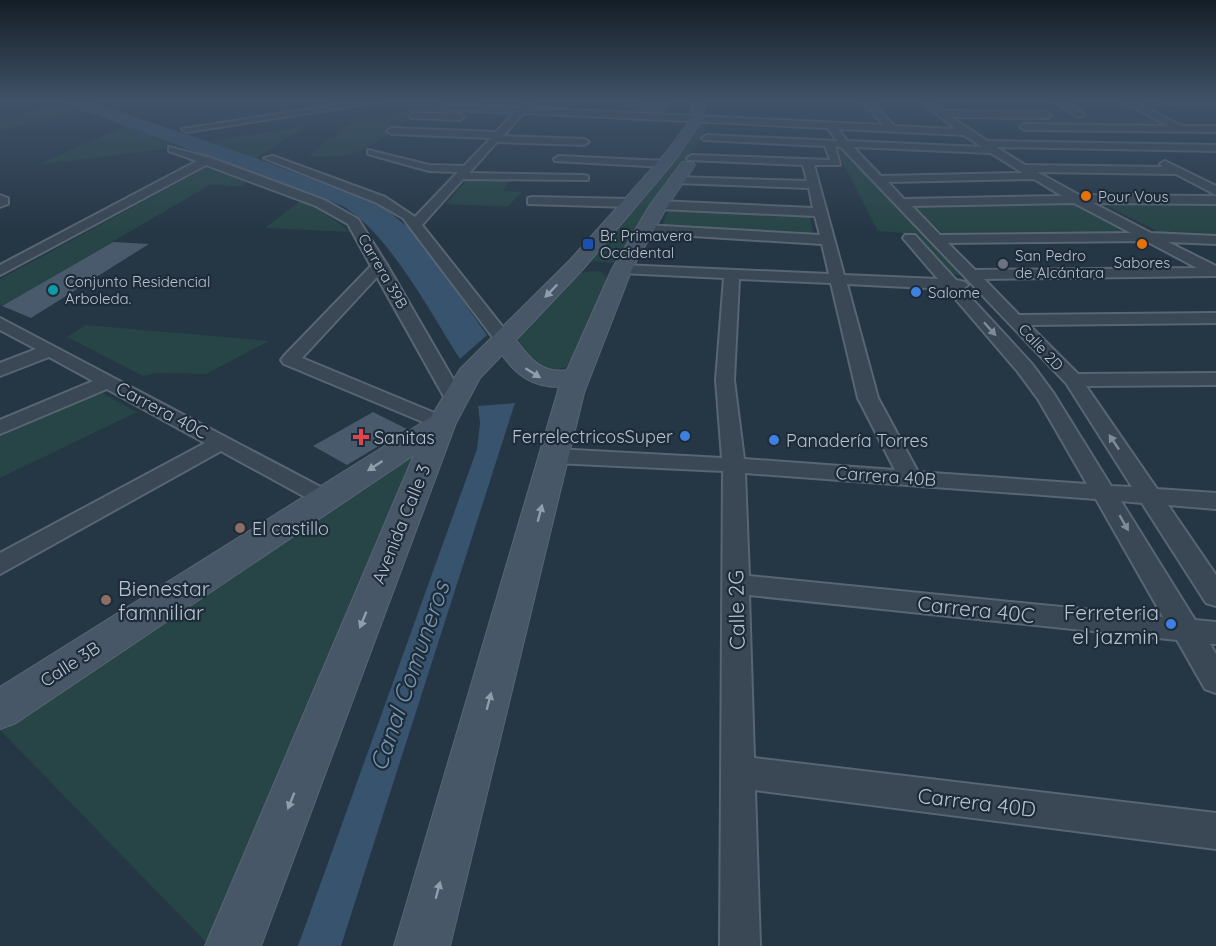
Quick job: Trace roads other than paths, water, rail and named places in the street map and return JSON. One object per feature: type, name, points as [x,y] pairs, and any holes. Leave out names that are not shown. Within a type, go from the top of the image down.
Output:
[{"type":"main road","name":"Avenida Calle 3","points":[[233,946],[448,410],[495,328],[527,315],[682,157]]},
{"type":"main road","points":[[422,946],[575,377],[622,269],[682,157]]},
{"type":"main road","points":[[577,264],[601,264],[622,269]]},
{"type":"main road","points":[[495,328],[520,363],[538,378],[562,380],[575,377]]},
{"type":"main road","name":"Calle 3B","points":[[0,710],[324,498],[448,410]]},
{"type":"street","points":[[416,224],[489,145]]},
{"type":"street","points":[[662,145],[828,240]]},
{"type":"street","points":[[532,201],[682,157],[739,145]]},
{"type":"street","points":[[682,157],[806,145]]},
{"type":"street","points":[[559,159],[682,157],[836,163],[830,145]]},
{"type":"street","name":"Calle 2D","points":[[845,145],[936,239],[967,282],[1106,493],[1216,680]]},
{"type":"street","points":[[872,145],[916,147],[1045,145]]},
{"type":"street","points":[[985,145],[1075,199],[1216,272]]},
{"type":"street","points":[[1055,145],[1216,148]]},
{"type":"street","points":[[916,147],[955,178]]},
{"type":"street","points":[[1136,147],[1216,191]]},
{"type":"street","name":"Carrera 39B","points":[[173,149],[320,203],[348,217],[357,226],[380,265],[448,410]]},
{"type":"street","points":[[372,152],[429,168],[464,173],[584,178]]},
{"type":"street","points":[[682,157],[814,185]]},
{"type":"street","points":[[682,157],[821,212]]},
{"type":"street","points":[[269,158],[394,206],[416,224],[495,328]]},
{"type":"street","points":[[0,271],[207,160]]},
{"type":"street","points":[[808,162],[868,398],[910,478]]},
{"type":"street","points":[[1020,168],[1177,171]]},
{"type":"street","points":[[879,179],[1034,176]]},
{"type":"street","points":[[926,178],[957,202]]},
{"type":"street","points":[[394,206],[416,206],[439,199]]},
{"type":"street","points":[[902,203],[1075,199],[1216,200]]},
{"type":"street","points":[[936,239],[1149,237],[1216,240]]},
{"type":"street","points":[[910,238],[967,282]]},
{"type":"street","points":[[1003,238],[1048,274]]},
{"type":"street","points":[[380,265],[290,360],[448,410]]},
{"type":"street","points":[[622,269],[837,280],[967,282],[1048,274],[1216,272]]},
{"type":"street","name":"Calle 2G","points":[[732,275],[725,380],[734,465],[740,946]]},
{"type":"street","name":"Calle 2D","points":[[967,282],[1017,320],[1073,380],[1216,596]]},
{"type":"street","points":[[1017,320],[1216,318]]},
{"type":"street","name":"Carrera 40C","points":[[0,323],[324,498]]},
{"type":"street","points":[[0,370],[50,350]]},
{"type":"street","points":[[1073,380],[1214,381]]},
{"type":"street","points":[[0,428],[108,381]]},
{"type":"street","points":[[0,565],[222,442]]},
{"type":"street","name":"Carrera 40B","points":[[555,456],[734,465],[1216,501]]},
{"type":"street","name":"Carrera 40C","points":[[735,584],[1216,633]]},
{"type":"street","name":"Carrera 40D","points":[[738,772],[1216,831]]},
{"type":"water","points":[[178,145],[218,145],[381,205],[415,233],[487,335],[460,359],[408,275],[392,254],[360,219],[343,206]]},
{"type":"water","name":"Canal Comuneros","points":[[515,403],[341,946],[298,946],[477,449],[480,423],[478,406]]},
{"type":"place","name":"Pour Vous","points":[[1086,196]]},
{"type":"place","name":"Br. Primavera Occidental","points":[[588,244]]},
{"type":"place","name":"Sabores","points":[[1142,244]]},
{"type":"place","name":"San Pedro de Alcántara","points":[[1003,264]]},
{"type":"place","name":"Conjunto Residencial Arboleda.","points":[[53,290]]},
{"type":"place","name":"Salome","points":[[916,292]]},
{"type":"place","name":"FerrelectricosSuper","points":[[685,436]]},
{"type":"place","name":"Sanitas","points":[[361,437]]},
{"type":"place","name":"Panadería Torres","points":[[774,440]]},
{"type":"place","name":"El castillo","points":[[240,528]]},
{"type":"place","name":"Bienestar famniliar","points":[[106,600]]},
{"type":"place","name":"Ferreteria el jazmin","points":[[1171,624]]}]
